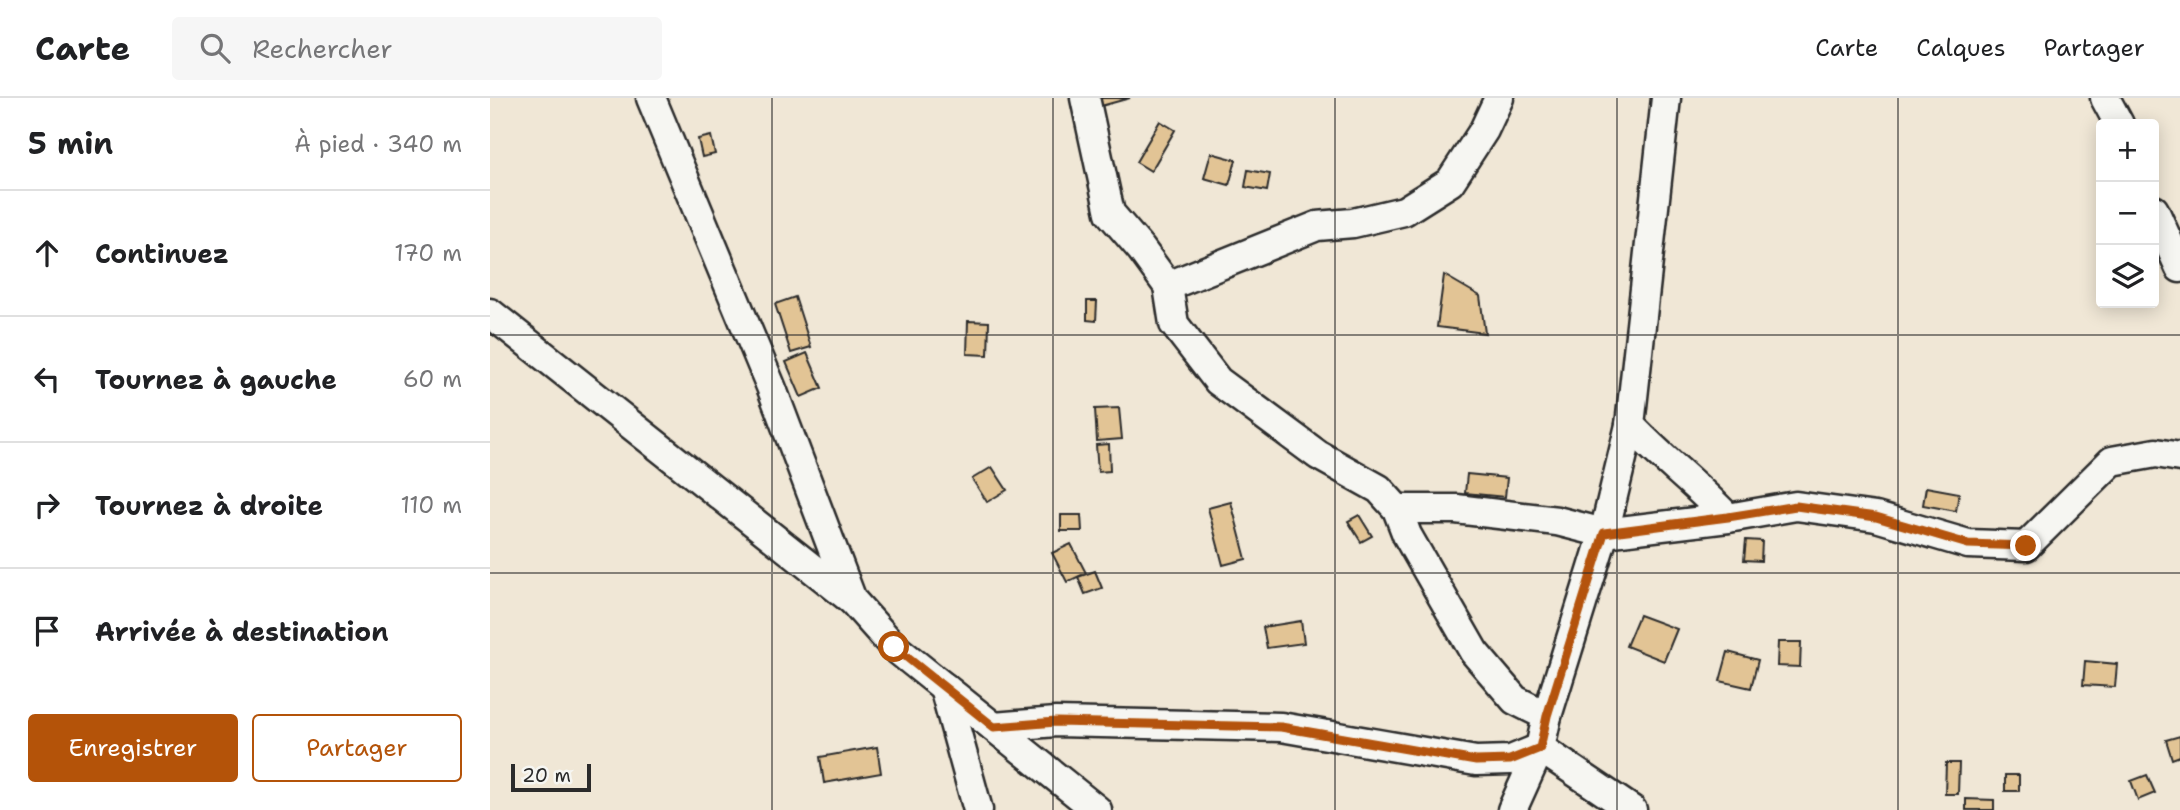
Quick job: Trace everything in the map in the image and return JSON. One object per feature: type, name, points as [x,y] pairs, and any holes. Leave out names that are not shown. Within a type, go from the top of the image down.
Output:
[{"type":"street","points":[[651,98],[772,389],[852,600]]},
{"type":"street","points":[[1085,98],[1110,213],[1168,286],[1174,324],[1218,381],[1318,456],[1379,489],[1397,509],[1406,535],[1474,652],[1515,700],[1547,716]]},
{"type":"street","points":[[1168,286],[1317,226],[1353,223],[1404,211],[1450,182],[1484,130],[1499,98]]},
{"type":"street","points":[[1512,810],[1540,748],[1547,716],[1604,533],[1630,425],[1666,98]]},
{"type":"street","points":[[2105,98],[2116,119]]},
{"type":"street","points":[[2159,221],[2180,268]]},
{"type":"street","points":[[490,313],[852,600],[894,647],[1097,810]]},
{"type":"street","points":[[1630,425],[1728,517]]},
{"type":"street","points":[[1397,509],[1456,509],[1557,521],[1604,533],[1796,506],[1876,517],[1968,544],[2026,546],[2112,461],[2156,453],[2180,457]]},
{"type":"street","points":[[944,687],[978,810]]},
{"type":"street","points":[[994,727],[1056,722],[1281,727],[1476,761],[1510,760],[1540,748]]},
{"type":"street","points":[[1540,748],[1632,810]]},
{"type":"building","points":[[1099,98],[1130,98],[1101,106]]},
{"type":"building","points":[[1160,121],[1175,130],[1151,171],[1136,162]]},
{"type":"building","points":[[711,136],[715,154],[702,157],[698,139]]},
{"type":"building","points":[[1211,153],[1236,160],[1229,185],[1204,178]]},
{"type":"building","points":[[1248,170],[1270,174],[1267,191],[1245,187]]},
{"type":"building","points":[[1444,275],[1480,296],[1485,333],[1437,327]]},
{"type":"building","points":[[795,297],[811,347],[791,353],[775,304]]},
{"type":"building","points":[[1087,301],[1097,301],[1096,321],[1087,320]]},
{"type":"building","points":[[968,321],[989,322],[988,355],[967,354]]},
{"type":"building","points":[[807,353],[822,388],[801,397],[786,362]]},
{"type":"building","points":[[1119,408],[1122,439],[1097,441],[1095,409]]},
{"type":"building","points":[[1109,444],[1110,471],[1098,472],[1096,445]]},
{"type":"building","points":[[992,467],[1007,490],[987,502],[972,479]]},
{"type":"building","points":[[1467,474],[1507,478],[1505,497],[1465,493]]},
{"type":"building","points":[[1926,487],[1959,493],[1956,511],[1923,505]]},
{"type":"building","points":[[1231,502],[1246,559],[1223,565],[1208,508]]},
{"type":"building","points":[[1061,515],[1081,515],[1082,531],[1061,531]]},
{"type":"building","points":[[1359,515],[1372,536],[1361,542],[1348,521]]},
{"type":"building","points":[[1746,540],[1762,541],[1761,561],[1744,560]]},
{"type":"building","points":[[1071,544],[1086,573],[1067,582],[1052,553]]},
{"type":"building","points":[[1095,571],[1102,588],[1085,594],[1078,577]]},
{"type":"building","points":[[1639,615],[1677,629],[1664,661],[1626,646]]},
{"type":"building","points":[[1301,621],[1304,643],[1267,648],[1263,627]]},
{"type":"building","points":[[1778,642],[1801,642],[1800,667],[1777,666]]},
{"type":"building","points":[[1728,652],[1758,660],[1751,688],[1720,681]]},
{"type":"building","points":[[2085,661],[2117,664],[2115,687],[2083,685]]},
{"type":"building","points":[[2180,736],[2180,756],[2172,759],[2166,740]]},
{"type":"building","points":[[877,747],[881,773],[824,783],[820,757]]},
{"type":"building","points":[[1946,763],[1959,763],[1958,794],[1945,794]]},
{"type":"building","points":[[2005,775],[2019,775],[2019,791],[2005,791]]},
{"type":"building","points":[[2147,775],[2155,793],[2138,800],[2131,781]]},
{"type":"building","points":[[1966,799],[1994,800],[1994,810],[1966,810]]},
{"type":"route","points":[[894,647],[994,727],[1056,722],[1281,727],[1476,761],[1510,760],[1540,748],[1547,716],[1604,533],[1796,506],[1876,517],[1968,544],[2026,546]]}]
